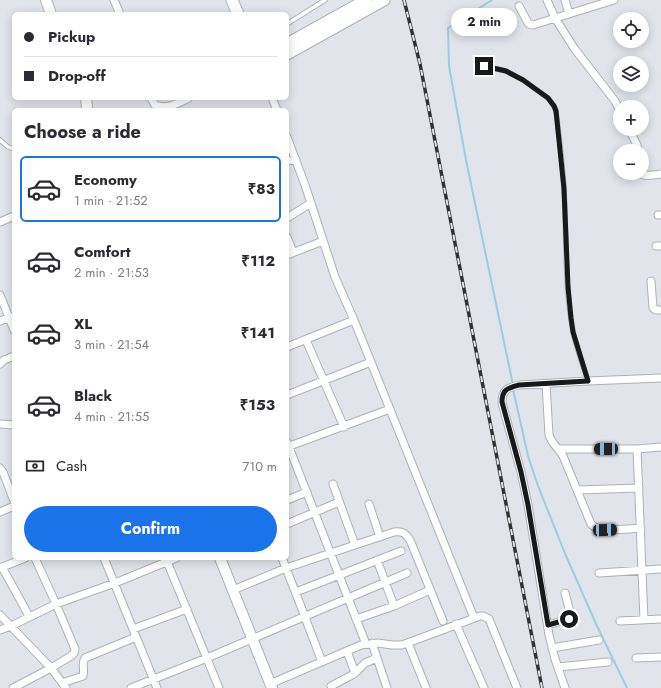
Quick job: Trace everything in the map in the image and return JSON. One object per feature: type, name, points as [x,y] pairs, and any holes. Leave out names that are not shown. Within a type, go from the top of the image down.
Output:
[{"type":"main road","points":[[232,0],[237,12]]},
{"type":"main road","points":[[293,44],[366,0]]},
{"type":"main road","points":[[293,44],[384,0]]},
{"type":"street","points":[[46,0],[51,12]]},
{"type":"street","points":[[114,0],[119,12]]},
{"type":"street","points":[[547,0],[555,18],[574,48],[614,100]]},
{"type":"street","points":[[565,0],[569,14]]},
{"type":"street","points":[[519,6],[529,24],[533,25],[614,0]]},
{"type":"street","points":[[152,100],[155,105],[160,108]]},
{"type":"street","points":[[164,108],[184,100]]},
{"type":"street","points":[[289,142],[335,277],[354,320],[474,618]]},
{"type":"street","points":[[289,161],[296,160]]},
{"type":"street","points":[[649,175],[661,174]]},
{"type":"street","points":[[289,217],[311,203]]},
{"type":"street","points":[[0,222],[12,217]]},
{"type":"street","points":[[290,254],[323,241]]},
{"type":"street","points":[[651,281],[653,308],[656,310],[661,310]]},
{"type":"street","points":[[0,295],[11,317],[0,321]]},
{"type":"street","points":[[289,346],[354,320]]},
{"type":"street","points":[[306,340],[344,427]]},
{"type":"street","points":[[0,364],[4,360],[12,357]]},
{"type":"street","points":[[289,395],[371,362]]},
{"type":"street","points":[[565,688],[552,648],[528,505],[521,472],[502,402],[502,396],[509,387],[519,385],[661,378]]},
{"type":"street","points":[[546,384],[549,435],[551,441],[559,450],[578,490],[591,524],[598,529],[605,530],[640,528]]},
{"type":"street","points":[[289,445],[344,427],[390,409]]},
{"type":"street","points":[[0,424],[12,425]]},
{"type":"street","points":[[289,447],[356,619],[377,658],[387,688]]},
{"type":"street","points":[[559,450],[637,449],[661,447]]},
{"type":"street","points":[[637,449],[644,620]]},
{"type":"street","points":[[0,468],[12,496]]},
{"type":"street","points":[[333,484],[355,545]]},
{"type":"street","points":[[578,490],[639,488]]},
{"type":"street","points":[[289,499],[307,492]]},
{"type":"street","points":[[289,523],[339,502]]},
{"type":"street","points":[[369,504],[380,536]]},
{"type":"street","points":[[0,512],[12,507]]},
{"type":"street","points":[[233,590],[286,568],[331,554],[380,536],[401,531],[410,540],[443,621]]},
{"type":"street","points":[[296,592],[401,551]]},
{"type":"street","points":[[20,560],[1,568],[29,616]]},
{"type":"street","points":[[13,688],[71,656],[75,649],[36,560]]},
{"type":"street","points":[[105,560],[157,688]]},
{"type":"street","points":[[0,630],[56,604],[115,583],[167,560],[219,688]]},
{"type":"street","points":[[221,560],[271,686],[347,651],[369,644],[378,643],[397,646],[456,624],[483,616],[489,620],[517,688]]},
{"type":"street","points":[[283,560],[322,662]]},
{"type":"street","points":[[377,560],[394,606]]},
{"type":"street","points":[[599,573],[661,569]]},
{"type":"street","points":[[131,688],[207,658],[407,573]]},
{"type":"street","points":[[356,619],[394,606],[430,590]]},
{"type":"street","points":[[548,625],[571,618],[565,593]]},
{"type":"street","points":[[133,629],[187,609]]},
{"type":"street","points":[[0,614],[51,668],[64,685],[83,676],[85,671],[83,664],[85,658],[136,637]]},
{"type":"street","points":[[620,621],[661,619]]},
{"type":"street","points":[[456,624],[484,688]]},
{"type":"street","points":[[552,648],[598,640]]},
{"type":"street","points":[[408,643],[426,688]]},
{"type":"street","points":[[347,651],[355,673]]},
{"type":"street","points":[[636,658],[661,657]]},
{"type":"street","points":[[331,686],[355,673],[365,664],[377,658]]},
{"type":"street","points":[[558,667],[608,662]]},
{"type":"lane","points":[[289,23],[325,0]]},
{"type":"lane","points":[[484,66],[506,71],[523,80],[548,98],[556,111],[564,189],[568,287],[571,318],[573,332],[588,381]]},
{"type":"lane","points":[[0,140],[12,148]]},
{"type":"waterway","points":[[492,0],[448,28],[449,66],[466,160],[513,385]]},
{"type":"waterway","points":[[513,389],[528,456],[538,486],[566,556],[597,626],[627,688]]},
{"type":"railway","points":[[404,0],[420,64],[542,688]]},
{"type":"route","points":[[484,66],[506,71],[523,80],[548,98],[552,102],[556,111],[564,189],[568,287],[571,318],[573,332],[588,381],[519,385],[509,387],[502,396],[502,402],[521,472],[528,505],[548,625],[569,619]]}]
